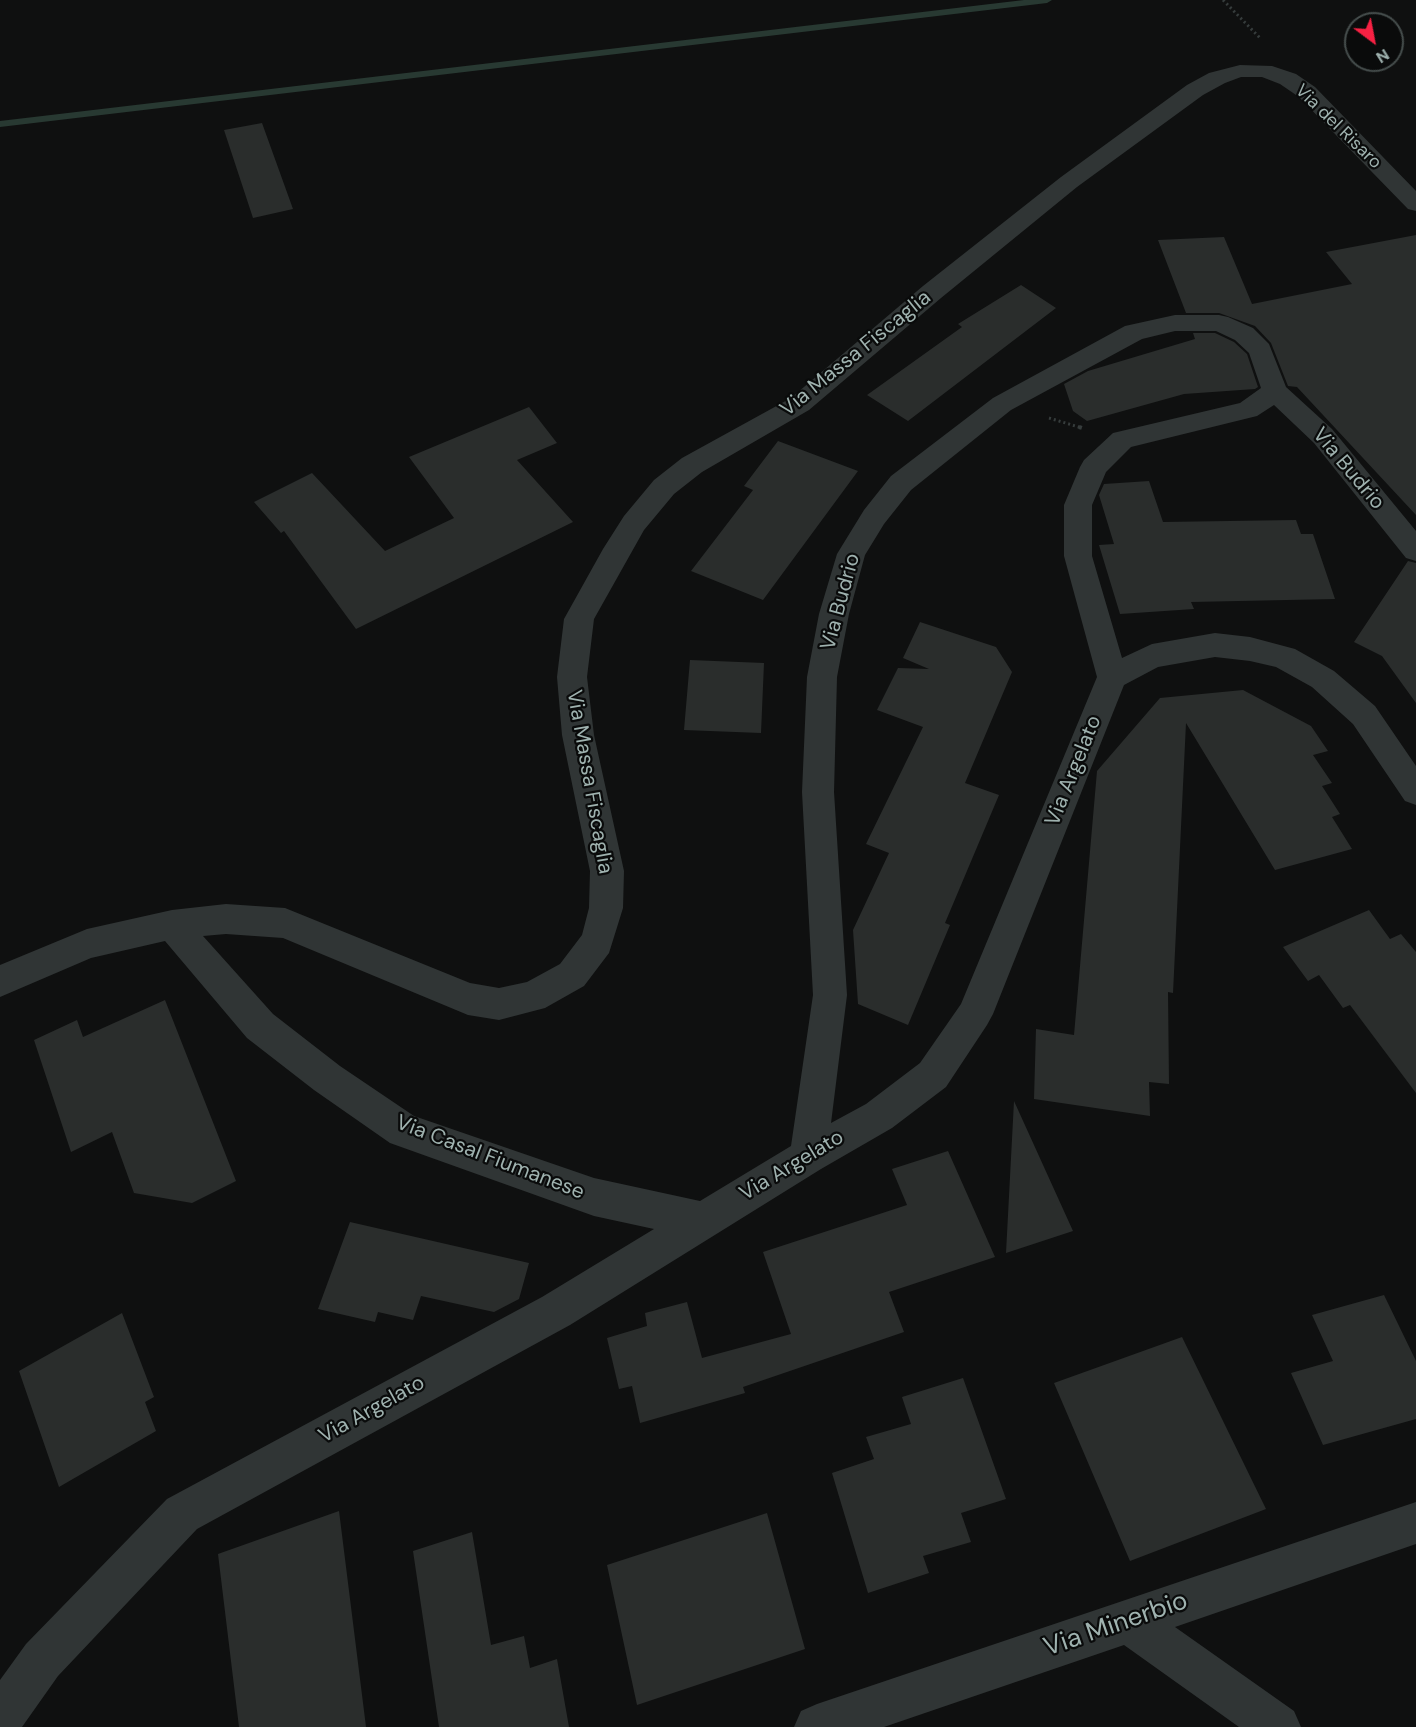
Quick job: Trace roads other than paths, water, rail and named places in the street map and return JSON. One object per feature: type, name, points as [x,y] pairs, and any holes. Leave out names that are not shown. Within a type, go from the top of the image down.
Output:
[{"type":"street","name":"Via Massa Fiscaglia","points":[[0,981],[87,944],[172,925],[226,919],[285,923],[468,999],[499,1004],[533,997],[572,975],[597,942],[606,908],[607,871],[578,735],[572,677],[579,619],[613,556],[634,523],[664,487],[692,465],[800,404],[932,292],[1069,182],[1186,97],[1217,78],[1240,71],[1264,71]]},
{"type":"street","name":"Via del Risaro","points":[[1264,71],[1288,79],[1307,92],[1416,204]]},
{"type":"street","name":"Via Budrio","points":[[808,1156],[830,995],[818,792],[822,677],[834,614],[850,554],[874,517],[901,483],[1002,404],[1134,332],[1175,323],[1219,323],[1244,334],[1260,350],[1275,391],[1323,436],[1416,551]]},
{"type":"street","points":[[1275,391],[1248,410],[1122,440],[1094,467],[1078,505],[1078,556],[1113,676],[1152,656],[1215,645],[1250,649],[1284,657],[1323,679],[1364,715],[1416,792]]},
{"type":"street","name":"Via Argelato","points":[[0,1719],[42,1660],[182,1514],[556,1311],[808,1156],[879,1116],[933,1075],[975,1014],[1113,676]]},
{"type":"street","name":"Via Casal Fiumanese","points":[[172,925],[260,1026],[327,1078],[403,1130],[594,1197],[702,1220]]},
{"type":"street","name":"Via Minerbio","points":[[817,1727],[1416,1522]]},
{"type":"street","points":[[1128,1621],[1278,1727]]},
{"type":"waterway","points":[[0,124],[1047,0]]}]
